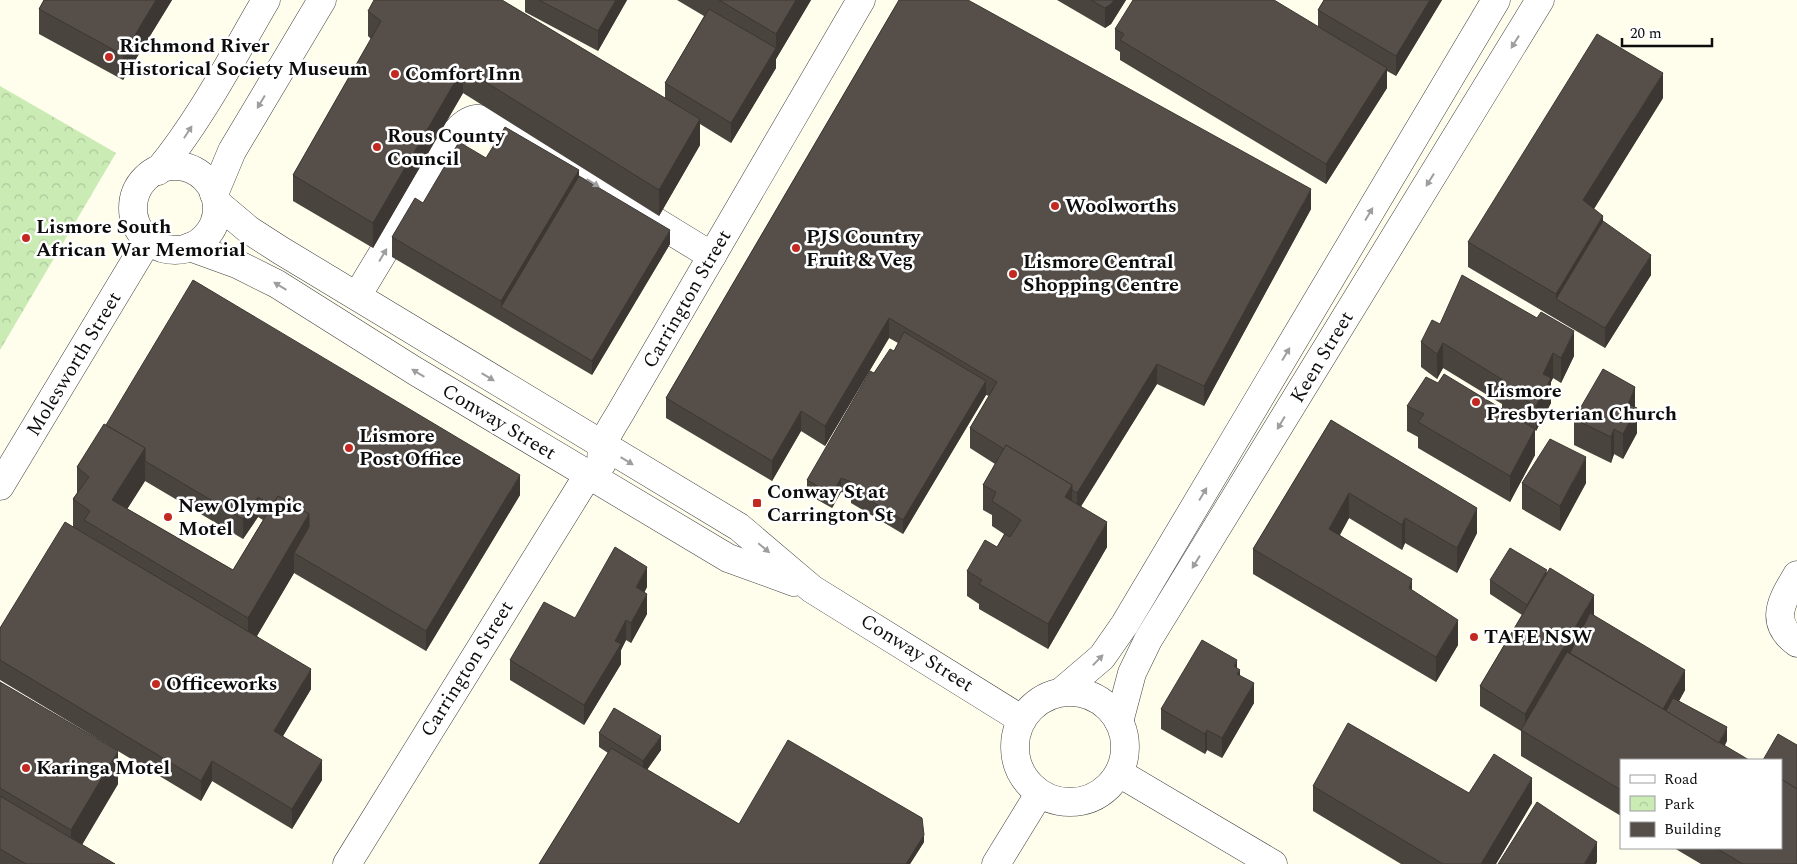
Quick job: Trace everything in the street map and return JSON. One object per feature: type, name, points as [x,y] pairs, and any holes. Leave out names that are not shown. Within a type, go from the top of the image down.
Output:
[{"type":"street","points":[[266,0],[197,118],[180,144],[158,171],[142,184],[134,203],[136,223],[148,240],[168,250],[190,247],[206,237],[211,230],[215,222],[215,198],[232,151],[322,0]]},
{"type":"street","name":"Carrington Street","points":[[602,446],[862,0]]},
{"type":"street","name":"Keen Street","points":[[1060,692],[1102,657],[1124,624],[1496,0]]},
{"type":"street","name":"Keen Street","points":[[1119,722],[1132,674],[1148,640],[1540,0]]},
{"type":"street","points":[[357,296],[456,132],[464,122],[472,119],[488,119],[505,128],[712,256]]},
{"type":"street","points":[[158,171],[176,167],[186,168],[203,178],[215,198]]},
{"type":"street","name":"Conway Street","points":[[215,198],[266,241],[738,527],[812,589],[1021,719]]},
{"type":"street","name":"Molesworth Street","points":[[0,486],[148,240]]},
{"type":"street","name":"Conway Street","points":[[190,247],[237,264],[277,284],[415,371],[728,558],[812,589]]},
{"type":"street","points":[[602,446],[600,455],[602,463],[615,480],[728,558]]},
{"type":"street","name":"Carrington Street","points":[[347,864],[588,475]]},
{"type":"street","points":[[1797,575],[1784,596],[1780,610],[1786,634],[1797,643]]},
{"type":"street","points":[[1060,692],[1078,692],[1094,697],[1109,708],[1119,722],[1125,739],[1124,756],[1119,773],[1108,788],[1092,798],[1075,802],[1056,801],[1039,794],[1027,783],[1018,768],[1014,751],[1015,734],[1021,719],[1032,706],[1045,697],[1060,692]]},
{"type":"street","points":[[1119,773],[1273,864]]},
{"type":"street","points":[[996,864],[1039,794]]},
{"type":"green space","points":[[0,86],[116,153],[0,350]]},
{"type":"building","points":[[44,0],[156,0],[123,55],[39,9]]},
{"type":"building","points":[[374,0],[502,0],[700,119],[659,190],[463,68],[373,223],[293,175],[381,21],[368,11]]},
{"type":"building","points":[[539,0],[616,0],[598,31]]},
{"type":"building","points":[[719,0],[796,0],[776,34]]},
{"type":"building","name":"Lismore Central Shopping Centre","points":[[899,0],[968,0],[1311,189],[1204,386],[1157,364],[1077,493],[1072,490],[1072,485],[1006,445],[1004,449],[970,428],[997,382],[889,318],[825,426],[801,411],[772,461],[666,398]]},
{"type":"building","points":[[1091,0],[1114,0],[1105,8]]},
{"type":"building","points":[[1133,0],[1274,0],[1387,68],[1326,164],[1120,40],[1124,34],[1115,29]]},
{"type":"building","points":[[1324,0],[1430,0],[1396,56],[1318,10]]},
{"type":"building","points":[[709,9],[776,48],[731,123],[665,83]]},
{"type":"building","points":[[1597,34],[1663,73],[1583,200],[1603,216],[1556,294],[1468,242]]},
{"type":"building","points":[[505,127],[579,170],[501,301],[392,237],[415,198],[423,203],[459,142],[486,158]]},
{"type":"building","points":[[579,176],[670,230],[592,361],[501,307]]},
{"type":"building","points":[[1603,221],[1651,255],[1605,328],[1556,299]]},
{"type":"building","points":[[1462,275],[1537,318],[1541,312],[1574,331],[1561,358],[1553,353],[1543,374],[1551,378],[1536,406],[1502,387],[1503,380],[1443,343],[1437,354],[1421,342],[1432,320],[1440,324]]},
{"type":"building","points":[[193,280],[520,475],[426,631],[294,553],[309,527],[309,514],[278,496],[272,505],[258,497],[243,519],[145,461],[145,448],[106,425]]},
{"type":"building","points":[[904,332],[986,381],[903,520],[851,489],[854,483],[841,478],[832,494],[807,480],[870,371],[874,373],[890,349],[894,351]]},
{"type":"building","points":[[1603,369],[1635,387],[1628,404],[1637,408],[1623,434],[1614,429],[1611,437],[1574,419]]},
{"type":"building","points":[[1444,374],[1535,429],[1510,476],[1418,422],[1424,414],[1407,406],[1426,377],[1438,383]]},
{"type":"building","points":[[1331,420],[1477,508],[1457,548],[1405,518],[1402,525],[1349,493],[1329,529],[1412,579],[1409,588],[1458,620],[1436,657],[1253,549]]},
{"type":"building","points":[[104,424],[145,448],[112,500],[233,570],[278,496],[309,514],[248,618],[84,520],[90,511],[73,499],[89,477],[77,467]]},
{"type":"building","points":[[1550,439],[1586,457],[1560,506],[1522,483]]},
{"type":"building","points":[[1006,445],[1072,485],[1065,497],[1107,522],[1048,624],[979,584],[982,580],[967,571],[985,540],[997,547],[1005,534],[1010,537],[1021,520],[992,501],[996,492],[983,485]]},
{"type":"building","name":"Officeworks","points":[[65,522],[311,669],[274,731],[322,760],[292,809],[212,761],[201,781],[0,660],[0,628]]},
{"type":"building","points":[[615,547],[647,567],[636,587],[647,594],[631,623],[626,620],[615,641],[621,644],[584,705],[510,660],[544,602],[575,618]]},
{"type":"building","points":[[1510,548],[1547,570],[1527,605],[1490,580]]},
{"type":"building","points":[[1550,568],[1594,595],[1525,714],[1480,686]]},
{"type":"building","points":[[1590,613],[1685,670],[1663,709],[1570,653]]},
{"type":"building","points":[[1202,640],[1237,660],[1234,666],[1240,670],[1237,674],[1254,683],[1222,738],[1207,730],[1205,734],[1161,709]]},
{"type":"building","points":[[1567,652],[1747,759],[1620,759],[1620,789],[1521,730]]},
{"type":"building","points":[[0,682],[118,751],[71,830],[0,788]]},
{"type":"building","points":[[1673,698],[1727,727],[1719,743],[1666,711]]},
{"type":"building","points":[[614,708],[661,736],[643,761],[599,733]]},
{"type":"building","points":[[1348,723],[1469,793],[1494,754],[1532,778],[1481,864],[1443,864],[1313,786]]},
{"type":"building","points":[[1778,734],[1797,745],[1797,789],[1782,780],[1782,759],[1764,759]]},
{"type":"building","points":[[788,740],[922,818],[924,835],[906,864],[539,864],[611,748],[739,824]]},
{"type":"building","points":[[1782,780],[1797,789],[1797,864],[1743,864],[1718,849],[1782,849]]},
{"type":"building","points":[[0,796],[115,864],[26,864],[0,849]]},
{"type":"building","points":[[1537,802],[1597,842],[1584,864],[1498,864]]},
{"type":"place","name":"Richmond River Historical Society Museum","points":[[109,57]]},
{"type":"place","name":"Comfort Inn","points":[[395,74]]},
{"type":"place","name":"Rous County Council","points":[[377,147]]},
{"type":"place","name":"Woolworths","points":[[1055,206]]},
{"type":"place","name":"Lismore South African War Memorial","points":[[26,238]]},
{"type":"place","name":"PJS Country Fruit & Veg","points":[[796,248]]},
{"type":"place","name":"Lismore Central Shopping Centre","points":[[1013,274]]},
{"type":"place","name":"Lismore Presbyterian Church","points":[[1476,402]]},
{"type":"place","name":"Lismore Post Office","points":[[349,448]]},
{"type":"place","name":"Conway St at Carrington St","points":[[757,503]]},
{"type":"place","name":"New Olympic Motel","points":[[168,517]]},
{"type":"place","name":"TAFE NSW","points":[[1474,637]]},
{"type":"place","name":"Officeworks","points":[[156,684]]},
{"type":"place","name":"Karinga Motel","points":[[26,768]]}]
